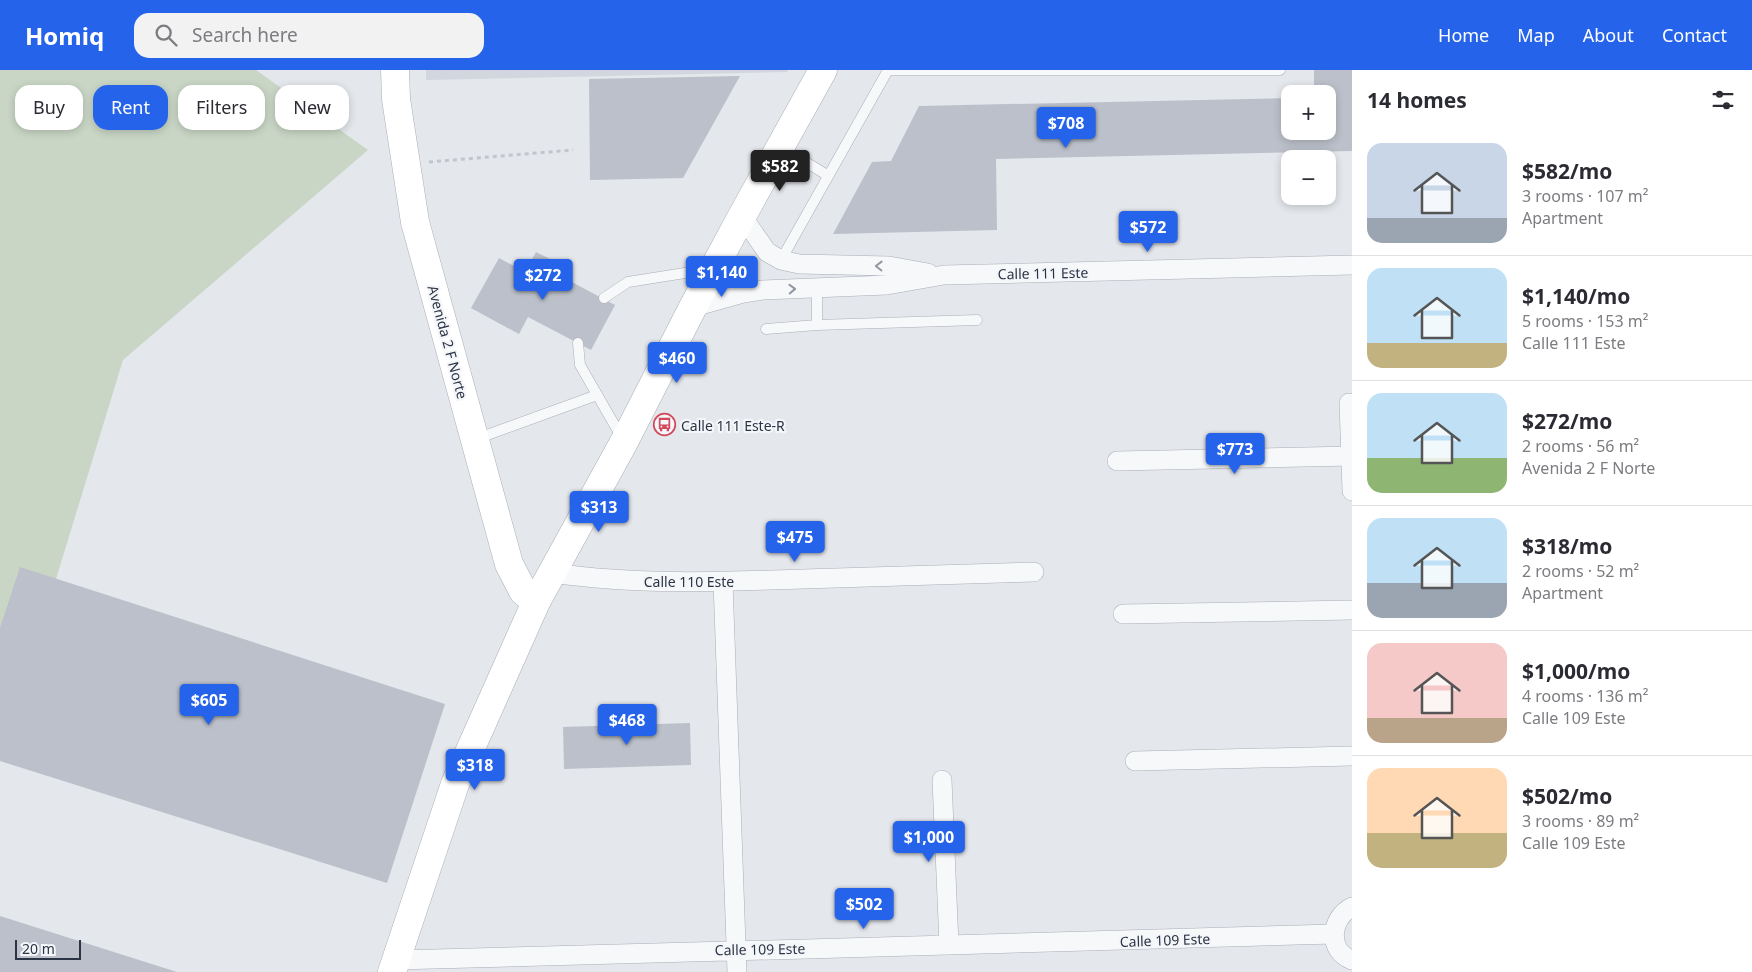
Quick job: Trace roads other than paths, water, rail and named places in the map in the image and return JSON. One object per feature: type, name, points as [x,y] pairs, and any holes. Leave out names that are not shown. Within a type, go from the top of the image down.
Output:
[{"type":"main road","name":"Avenida 2 F Norte","points":[[395,70],[396,99],[415,222],[509,564],[523,591],[536,602]]},
{"type":"main road","points":[[394,966],[455,784],[536,602],[624,442],[742,216],[823,70]]},
{"type":"street","name":"Calle 111 Este","points":[[742,216],[767,252],[781,260],[799,264],[889,266],[944,275]]},
{"type":"street","name":"Calle 111 Este","points":[[693,307],[743,293],[763,290],[887,285],[944,275],[1352,265]]},
{"type":"street","points":[[1349,403],[1352,491]]},
{"type":"street","points":[[1117,461],[1351,456]]},
{"type":"street","name":"Calle 110 Este","points":[[553,573],[638,582],[723,582],[1034,572]]},
{"type":"street","points":[[723,582],[737,972]]},
{"type":"street","points":[[1123,614],[1352,610]]},
{"type":"street","points":[[1135,761],[1352,756]]},
{"type":"street","points":[[942,780],[949,945]]},
{"type":"street","points":[[1352,907],[1340,916],[1335,925],[1334,934],[1340,953],[1352,960]]},
{"type":"street","name":"Calle 109 Este","points":[[394,966],[736,949],[1056,944],[1334,934]]},
{"type":"lane","points":[[781,260],[827,175],[888,70],[1280,70]]},
{"type":"lane","points":[[781,146],[827,175]]},
{"type":"lane","points":[[604,298],[628,282],[714,269]]},
{"type":"lane","points":[[817,288],[817,325]]},
{"type":"lane","points":[[766,329],[817,325],[976,320]]},
{"type":"lane","points":[[578,343],[580,365],[624,442]]},
{"type":"lane","points":[[475,439],[597,395]]},
{"type":"place","name":"Calle 111 Este-R","points":[[665,425]]}]
